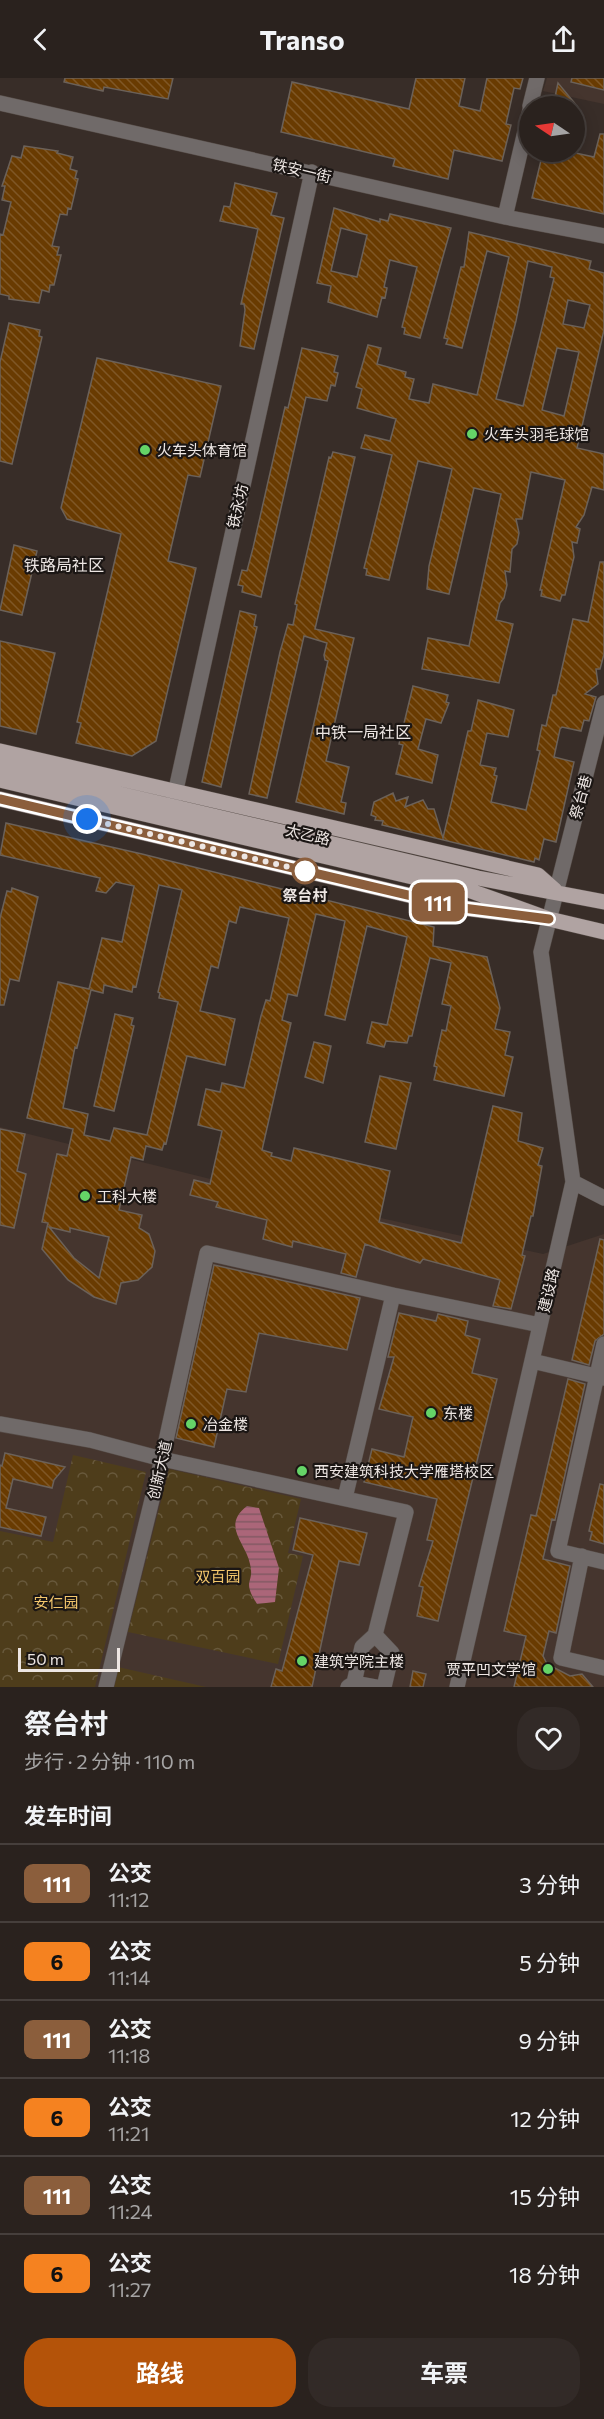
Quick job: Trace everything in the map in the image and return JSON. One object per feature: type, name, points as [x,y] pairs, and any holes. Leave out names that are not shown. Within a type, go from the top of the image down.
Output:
[{"type":"main road","points":[[0,751],[174,799]]},
{"type":"main road","name":"太乙路","points":[[0,766],[174,799],[478,878],[555,890],[604,902]]},
{"type":"main road","name":"太乙路","points":[[0,780],[468,890],[549,919],[604,932]]},
{"type":"main road","points":[[0,799],[463,908],[549,919]]},
{"type":"street","points":[[533,96],[537,78]]},
{"type":"street","name":"铁安一街","points":[[0,103],[505,217],[604,236]]},
{"type":"street","points":[[505,217],[519,156]]},
{"type":"street","name":"铁永坊","points":[[174,799],[312,172]]},
{"type":"street","name":"祭台巷","points":[[555,890],[604,703]]},
{"type":"street","name":"建设路","points":[[457,1687],[573,1182],[541,952],[555,890]]},
{"type":"street","points":[[573,1182],[604,1198]]},
{"type":"street","name":"创新大道","points":[[106,1687],[162,1459],[207,1253],[393,1295]]},
{"type":"street","points":[[345,1498],[393,1295],[540,1325]]},
{"type":"street","points":[[604,1344],[600,1377],[558,1551],[604,1562]]},
{"type":"street","points":[[532,1361],[600,1377]]},
{"type":"street","points":[[0,1424],[90,1440],[162,1459],[406,1512],[375,1635],[362,1647],[351,1685],[376,1687]]},
{"type":"street","points":[[582,1556],[561,1658],[604,1668]]},
{"type":"street","points":[[375,1635],[392,1653],[384,1687]]},
{"type":"shaded area","points":[[547,78],[604,78],[604,104],[585,100],[585,96],[566,96],[543,91]]},
{"type":"shaded area","name":"西安建筑科技大学雁塔校区","points":[[0,1127],[255,1190],[543,1254],[604,1234],[604,1687],[0,1687]]},
{"type":"shaded area","points":[[247,1506],[259,1508],[279,1568],[275,1602],[257,1604],[250,1590],[250,1564],[235,1528],[240,1513]]},
{"type":"green space","name":"安仁园","points":[[73,1455],[146,1472],[95,1687],[0,1687],[0,1531],[53,1542]]},
{"type":"green space","name":"双百园","points":[[169,1469],[301,1499],[288,1553],[303,1556],[278,1664],[128,1632]]},
{"type":"green space","points":[[118,1667],[206,1687],[114,1687]]},
{"type":"building","points":[[65,78],[173,78],[168,99],[104,87],[103,91],[64,82]]},
{"type":"building","points":[[416,78],[465,78],[459,106],[480,111],[487,78],[523,78],[520,89],[514,88],[506,124],[511,125],[502,161],[454,150],[448,179],[393,166],[395,159],[281,132],[292,82],[409,109]]},
{"type":"building","points":[[572,78],[604,78],[604,90],[571,82]]},
{"type":"building","points":[[558,83],[569,96],[555,96]]},
{"type":"building","points":[[600,134],[604,134],[604,214],[532,198],[541,162],[585,162],[585,155],[594,157]]},
{"type":"building","points":[[24,146],[58,151],[57,153],[73,157],[70,169],[77,171],[75,178],[78,179],[71,209],[68,208],[67,215],[60,214],[52,246],[59,247],[57,255],[61,255],[54,285],[50,285],[49,292],[42,290],[39,303],[9,299],[9,296],[0,294],[0,234],[3,235],[11,202],[2,200],[5,186],[2,186],[12,156],[21,158]]},
{"type":"building","points":[[235,183],[277,193],[271,215],[284,218],[254,349],[240,346],[245,310],[244,304],[241,304],[258,229],[220,221],[224,206],[230,207]]},
{"type":"building","points":[[334,208],[380,222],[380,219],[388,221],[390,214],[451,228],[420,338],[404,334],[405,328],[402,327],[417,267],[390,260],[384,287],[387,288],[385,298],[382,297],[377,317],[328,302],[331,286],[317,283]],"holes":[[[341,228],[367,235],[357,277],[331,271]]]},
{"type":"building","points":[[469,232],[591,261],[589,269],[604,273],[604,330],[577,448],[604,454],[604,490],[592,487],[584,515],[576,527],[580,529],[577,543],[572,542],[574,557],[565,595],[562,595],[560,601],[541,596],[542,590],[540,590],[565,480],[531,472],[522,519],[516,519],[519,533],[517,544],[512,549],[510,572],[505,571],[507,585],[496,620],[513,624],[499,683],[422,669],[428,638],[469,646],[501,494],[474,488],[449,594],[427,589],[429,566],[452,469],[418,461],[389,580],[366,575],[367,569],[364,568],[392,455],[361,448],[365,435],[390,441],[396,419],[357,408],[362,389],[356,387],[368,345],[381,348],[377,364],[406,372],[405,377],[414,379],[409,399],[429,403],[433,384],[477,395],[509,257],[487,251],[462,348],[446,344],[448,339],[444,338],[461,267],[464,267]],"holes":[[[528,261],[552,267],[550,277],[554,278],[523,406],[496,399],[516,321]],[[568,300],[590,305],[584,328],[563,324]],[[557,348],[579,352],[564,416],[542,410]]]},
{"type":"building","points":[[9,323],[40,330],[39,336],[42,337],[12,464],[0,461],[0,362]]},
{"type":"building","points":[[302,348],[338,356],[334,372],[338,373],[335,386],[331,385],[327,401],[306,397],[261,597],[242,592],[243,586],[238,585],[242,570],[247,571],[285,407],[288,408]]},
{"type":"building","points":[[97,358],[221,386],[200,477],[188,475],[168,561],[196,568],[156,741],[132,756],[76,743],[81,723],[77,722],[121,534],[67,519],[61,508]]},
{"type":"building","points":[[333,452],[355,457],[315,629],[354,638],[326,761],[349,767],[341,802],[346,803],[344,814],[296,802],[328,661],[325,660],[324,655],[327,643],[304,636],[267,798],[249,794],[280,652],[288,624],[293,625],[297,605],[295,604],[329,457],[331,458]]},
{"type":"building","points":[[14,545],[37,551],[22,615],[0,610]]},
{"type":"building","points":[[600,562],[604,562],[604,654],[600,669],[596,669],[598,684],[585,694],[596,697],[589,721],[584,720],[581,731],[562,727],[560,729],[554,757],[574,762],[556,842],[544,839],[539,860],[535,858],[534,862],[382,825],[383,821],[375,820],[376,817],[371,815],[374,802],[393,793],[396,801],[408,797],[405,807],[423,800],[428,809],[434,809],[443,838],[468,731],[471,731],[478,700],[514,710],[508,737],[487,733],[480,765],[496,768],[494,775],[497,776],[491,802],[526,810],[540,751],[537,750],[542,725],[546,726],[553,695],[556,695],[573,619],[588,622]]},
{"type":"building","points":[[240,611],[256,615],[254,626],[257,627],[221,787],[202,782]]},
{"type":"building","points":[[0,641],[55,653],[36,734],[0,726]]},
{"type":"building","points":[[413,686],[448,695],[446,702],[449,703],[441,723],[426,719],[418,749],[438,755],[432,783],[396,774],[403,745],[399,744]]},
{"type":"building","points":[[6,823],[142,854],[434,927],[433,946],[487,957],[500,1008],[495,1029],[510,1032],[505,1055],[513,1057],[504,1096],[434,1080],[437,1067],[434,1066],[442,1030],[446,1031],[451,1006],[442,1004],[451,963],[430,958],[412,1036],[409,1036],[407,1043],[386,1041],[384,1047],[367,1043],[372,1022],[387,1025],[407,937],[367,926],[345,1020],[325,1015],[345,921],[316,914],[297,996],[288,994],[282,1020],[291,1023],[262,1150],[272,1153],[271,1156],[291,1161],[294,1148],[390,1171],[379,1222],[461,1243],[493,1106],[522,1113],[518,1141],[543,1148],[538,1165],[542,1166],[533,1216],[531,1216],[522,1255],[525,1256],[511,1309],[493,1306],[500,1280],[423,1259],[420,1263],[365,1244],[356,1277],[341,1273],[346,1254],[293,1241],[292,1247],[263,1239],[267,1220],[216,1207],[218,1202],[190,1195],[194,1180],[210,1184],[222,1131],[198,1125],[206,1089],[220,1092],[222,1083],[244,1088],[261,1016],[266,1000],[270,1001],[289,918],[240,907],[236,923],[229,921],[218,968],[211,966],[200,1011],[235,1019],[225,1065],[187,1056],[166,1144],[164,1143],[162,1150],[146,1146],[143,1160],[131,1157],[119,1210],[142,1215],[139,1228],[149,1234],[155,1251],[152,1267],[138,1280],[121,1283],[116,1304],[94,1297],[68,1280],[42,1249],[48,1223],[42,1222],[57,1154],[67,1156],[73,1129],[27,1118],[58,982],[89,989],[102,938],[122,942],[134,886],[116,882],[106,893],[96,891],[100,878],[0,855]],"holes":[[[159,885],[182,890],[158,992],[160,993],[159,998],[178,1002],[147,1135],[114,1128],[110,1141],[84,1135],[88,1114],[63,1108],[75,1047],[77,1048],[91,990],[103,993],[104,985],[132,992],[133,986],[136,987]],[[49,1227],[70,1232],[70,1228],[109,1237],[99,1278],[74,1258]]]},
{"type":"building","points":[[12,888],[38,897],[19,981],[10,979],[4,1005],[0,1005],[0,918],[7,891],[11,892]]},
{"type":"building","points":[[115,1014],[133,1018],[131,1025],[134,1026],[114,1111],[94,1106]]},
{"type":"building","points":[[314,1042],[331,1046],[323,1083],[305,1077]]},
{"type":"building","points":[[380,1076],[411,1083],[396,1149],[365,1142]]},
{"type":"building","points":[[0,1129],[25,1134],[17,1171],[26,1174],[14,1228],[0,1225]]},
{"type":"building","points":[[600,1239],[604,1240],[604,1334],[595,1341],[589,1365],[572,1360]]},
{"type":"building","points":[[214,1265],[360,1298],[347,1350],[259,1333],[246,1392],[227,1389],[214,1447],[176,1438]]},
{"type":"building","points":[[399,1313],[436,1321],[438,1314],[468,1321],[465,1335],[480,1339],[472,1373],[497,1379],[438,1621],[417,1616],[423,1587],[419,1586],[433,1541],[427,1540],[437,1499],[364,1482],[372,1449],[404,1457],[413,1417],[379,1409],[394,1357],[388,1357]]},
{"type":"building","points":[[568,1379],[585,1384],[555,1520],[552,1519],[543,1559],[570,1566],[556,1633],[549,1631],[543,1656],[547,1664],[570,1676],[582,1674],[593,1687],[514,1687],[526,1636],[504,1631],[531,1515],[536,1516]]},
{"type":"building","points":[[5,1453],[65,1467],[54,1480],[52,1488],[13,1479],[6,1508],[46,1517],[41,1536],[0,1527],[0,1465],[2,1466]]},
{"type":"building","points":[[600,1484],[604,1485],[604,1544],[590,1540],[592,1532],[589,1531]]},
{"type":"building","points":[[300,1518],[367,1533],[359,1565],[339,1561],[312,1687],[271,1687],[276,1669],[282,1671],[313,1555],[293,1550]]},
{"type":"building","points":[[413,1671],[426,1674],[423,1687],[410,1687]]},
{"type":"bus line","name":"111","points":[[0,799],[463,908],[549,919]]},
{"type":"place","name":"火车头羽毛球馆","points":[[472,434]]},
{"type":"place","name":"火车头体育馆","points":[[145,450]]},
{"type":"place","name":"祭台村","points":[[305,871]]},
{"type":"place","name":"工科大楼","points":[[85,1196]]},
{"type":"place","name":"东楼","points":[[431,1413]]},
{"type":"place","name":"冶金楼","points":[[191,1424]]},
{"type":"place","name":"西安建筑科技大学雁塔校区","points":[[302,1471]]},
{"type":"place","name":"建筑学院主楼","points":[[302,1661]]},
{"type":"place","name":"贾平凹文学馆","points":[[548,1669]]},
{"type":"district","name":"铁路局社区","points":[[64,564]]},
{"type":"district","name":"中铁一局社区","points":[[363,731]]},
{"type":"route","points":[[87,819],[305,871]]}]
